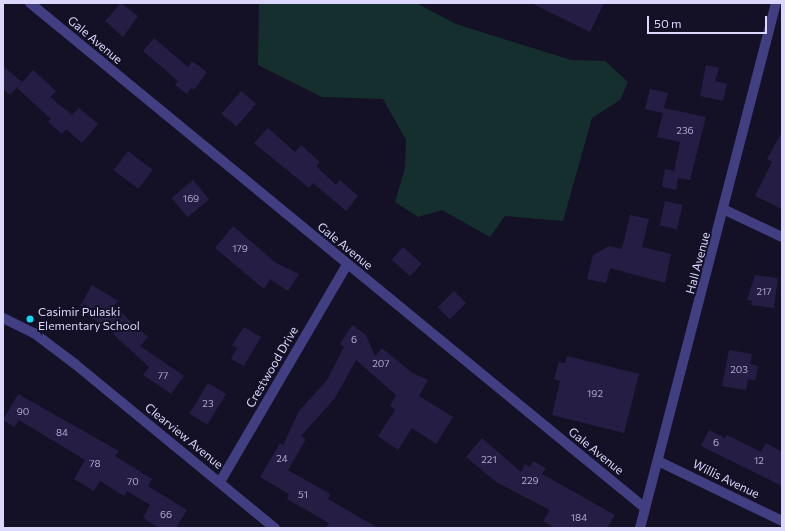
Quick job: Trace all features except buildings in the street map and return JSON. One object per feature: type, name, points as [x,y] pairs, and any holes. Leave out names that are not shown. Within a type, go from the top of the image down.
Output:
[{"type":"street","name":"Gale Avenue","points":[[30,3],[347,265],[645,508]]},
{"type":"street","name":"Hall Avenue","points":[[640,528],[725,210],[776,3]]},
{"type":"street","points":[[725,210],[782,237]]},
{"type":"street","name":"Crestwood Drive","points":[[220,482],[347,265]]},
{"type":"street","name":"Clearview Avenue","points":[[3,318],[34,333],[75,364],[275,528]]},
{"type":"street","name":"Willis Avenue","points":[[658,462],[782,521]]},
{"type":"green space","points":[[259,3],[416,3],[456,24],[571,60],[605,61],[628,82],[620,100],[592,118],[563,221],[505,216],[490,237],[442,210],[418,217],[395,202],[405,168],[406,140],[383,99],[322,97],[258,65]]},
{"type":"place","name":"Casimir Pulaski Elementary School","points":[[30,319]]}]
